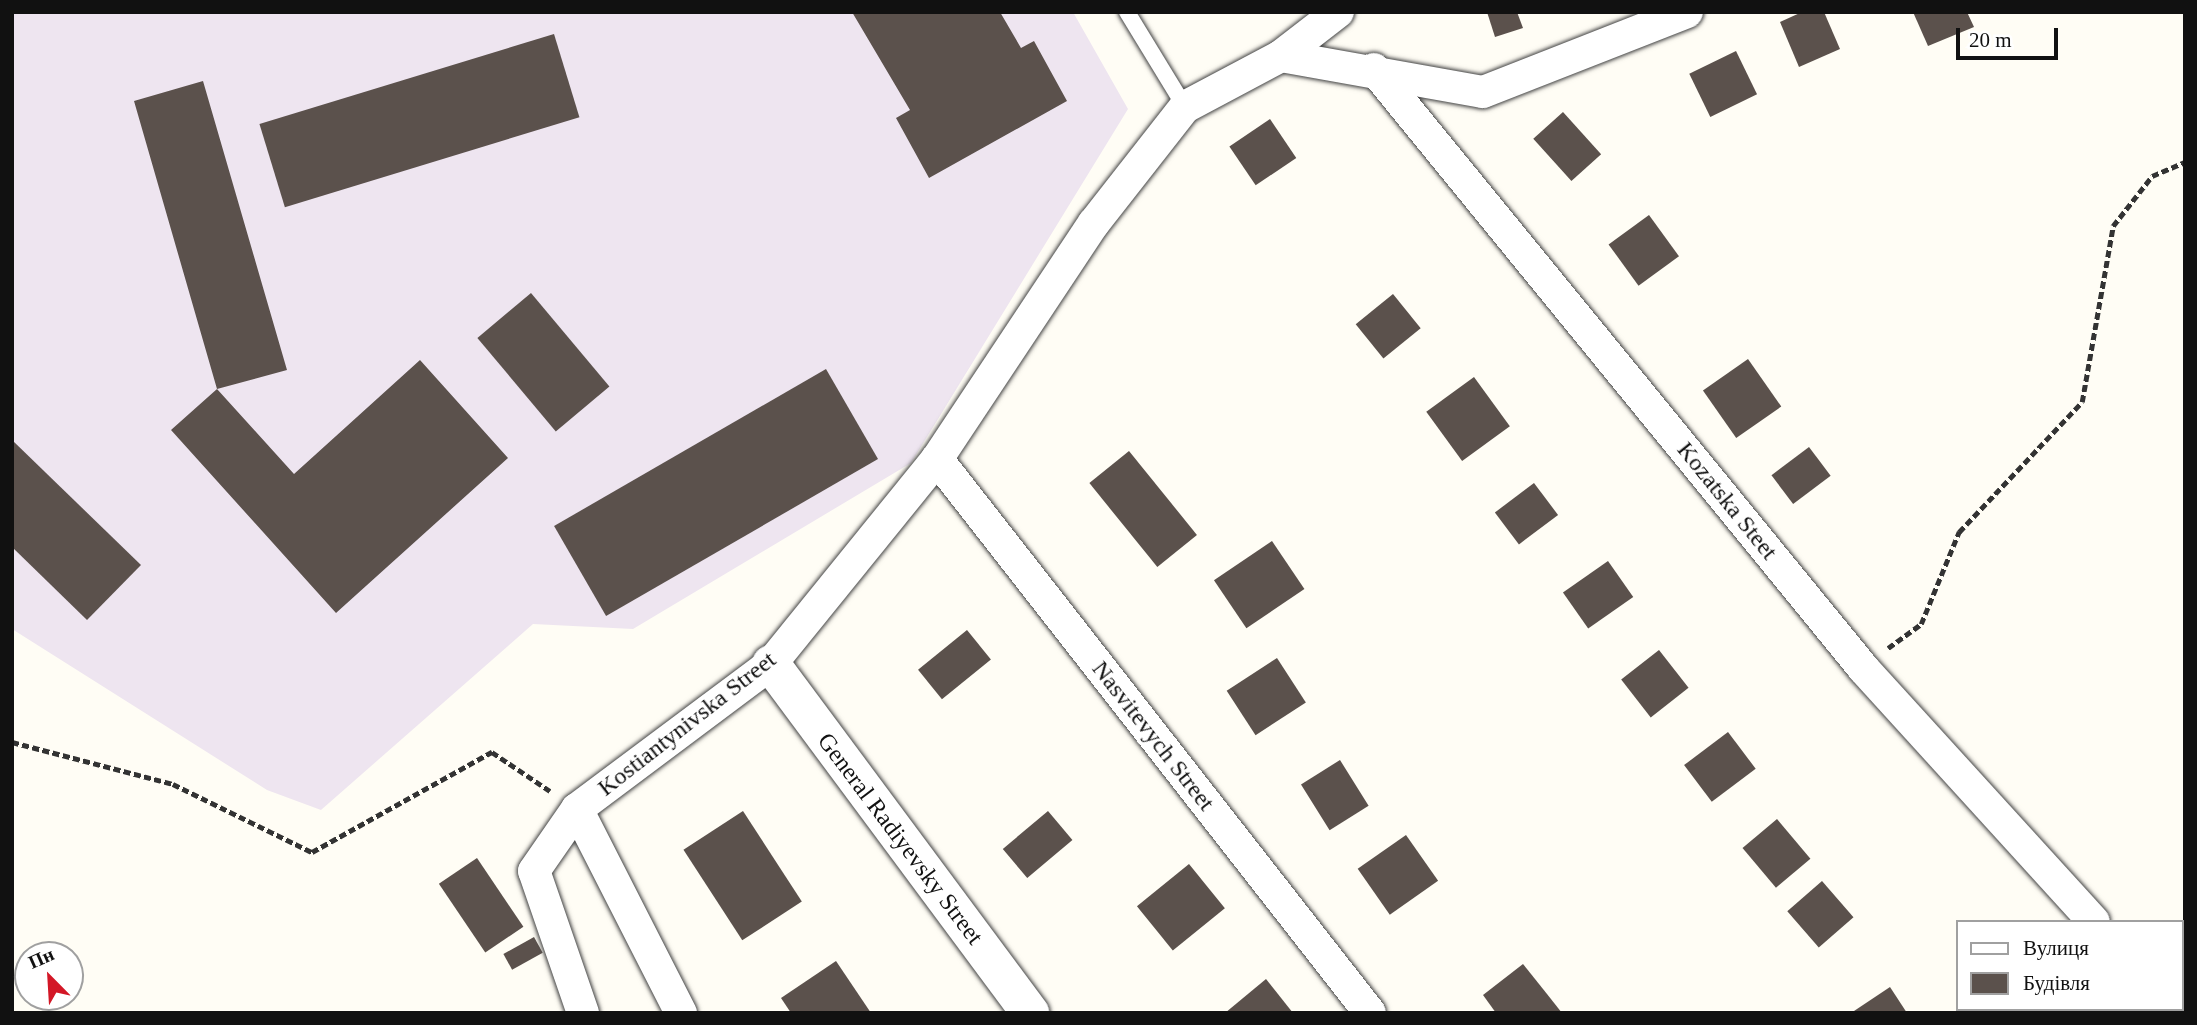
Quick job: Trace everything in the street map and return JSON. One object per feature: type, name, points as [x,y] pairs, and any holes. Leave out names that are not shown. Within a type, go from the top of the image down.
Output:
[{"type":"street","points":[[1185,107],[1281,56],[1338,12]]},
{"type":"street","points":[[1281,56],[1374,69],[1483,92],[1687,12]]},
{"type":"street","name":"Kozatska Steet","points":[[1374,69],[1863,668],[2092,920]]},
{"type":"street","name":"Kostiantynivska Street","points":[[583,1013],[534,871],[577,809],[771,664],[937,460],[1094,223],[1185,107]]},
{"type":"street","name":"Nasvitevych Street","points":[[937,460],[1370,1013]]},
{"type":"street","name":"General Radiyevsky Street","points":[[771,664],[1030,1013]]},
{"type":"street","points":[[577,809],[681,1013]]},
{"type":"lane","points":[[1127,12],[1185,107]]},
{"type":"path","points":[[1863,668],[1921,624],[1959,532],[2082,402],[2113,226],[2152,176],[2185,162]]},
{"type":"path","points":[[12,742],[173,784],[312,852],[492,752],[577,809]]},
{"type":"shaded area","points":[[12,12],[1073,12],[1128,109],[911,463],[633,629],[533,624],[321,810],[267,790],[12,629]]},
{"type":"building","points":[[852,12],[1000,12],[1021,48],[1034,41],[1067,101],[929,178],[896,118],[910,110]]},
{"type":"building","points":[[1487,12],[1517,12],[1523,28],[1495,37]]},
{"type":"building","points":[[1802,12],[1824,12],[1840,49],[1799,67],[1780,22]]},
{"type":"building","points":[[1913,12],[1967,12],[1974,27],[1928,46]]},
{"type":"building","points":[[554,34],[579,117],[285,207],[259,124]]},
{"type":"building","points":[[1736,51],[1757,94],[1710,117],[1689,74]]},
{"type":"building","points":[[203,81],[287,370],[217,389],[134,101]]},
{"type":"building","points":[[1563,112],[1601,154],[1571,181],[1533,139]]},
{"type":"building","points":[[1270,119],[1296,158],[1256,185],[1229,146]]},
{"type":"building","points":[[1649,215],[1679,256],[1639,286],[1609,244]]},
{"type":"building","points":[[531,293],[609,386],[556,431],[477,338]]},
{"type":"building","points":[[1393,294],[1421,328],[1383,358],[1356,324]]},
{"type":"building","points":[[1748,359],[1781,407],[1736,438],[1703,391]]},
{"type":"building","points":[[420,360],[508,458],[336,613],[171,430],[217,389],[294,474]]},
{"type":"building","points":[[826,369],[878,459],[606,616],[554,526]]},
{"type":"building","points":[[1474,377],[1510,426],[1462,461],[1426,412]]},
{"type":"building","points":[[12,440],[141,565],[87,620],[12,547]]},
{"type":"building","points":[[1809,447],[1831,476],[1793,504],[1771,475]]},
{"type":"building","points":[[1129,451],[1197,535],[1157,567],[1089,483]]},
{"type":"building","points":[[1534,483],[1558,515],[1519,544],[1495,512]]},
{"type":"building","points":[[1272,541],[1304,589],[1246,628],[1214,580]]},
{"type":"building","points":[[1608,561],[1633,597],[1588,629],[1563,593]]},
{"type":"building","points":[[967,630],[991,660],[942,699],[918,670]]},
{"type":"building","points":[[1659,650],[1689,688],[1651,717],[1621,680]]},
{"type":"building","points":[[1277,658],[1306,702],[1256,735],[1227,691]]},
{"type":"building","points":[[1728,732],[1756,769],[1712,802],[1684,765]]},
{"type":"building","points":[[1340,760],[1369,806],[1330,830],[1301,784]]},
{"type":"building","points":[[743,811],[802,902],[742,940],[683,850]]},
{"type":"building","points":[[1048,811],[1072,840],[1027,878],[1003,849]]},
{"type":"building","points":[[1777,819],[1810,859],[1776,888],[1743,848]]},
{"type":"building","points":[[1406,835],[1438,881],[1390,915],[1358,869]]},
{"type":"building","points":[[477,858],[523,927],[485,953],[439,884]]},
{"type":"building","points":[[1189,864],[1225,908],[1173,950],[1137,906]]},
{"type":"building","points":[[1822,881],[1853,917],[1819,947],[1787,911]]},
{"type":"building","points":[[534,937],[543,953],[512,970],[503,954]]},
{"type":"building","points":[[836,961],[871,1013],[791,1013],[781,998]]},
{"type":"building","points":[[1523,964],[1562,1013],[1496,1013],[1483,995]]},
{"type":"building","points":[[1266,979],[1293,1013],[1225,1013]]},
{"type":"building","points":[[1890,987],[1907,1013],[1851,1013]]}]
